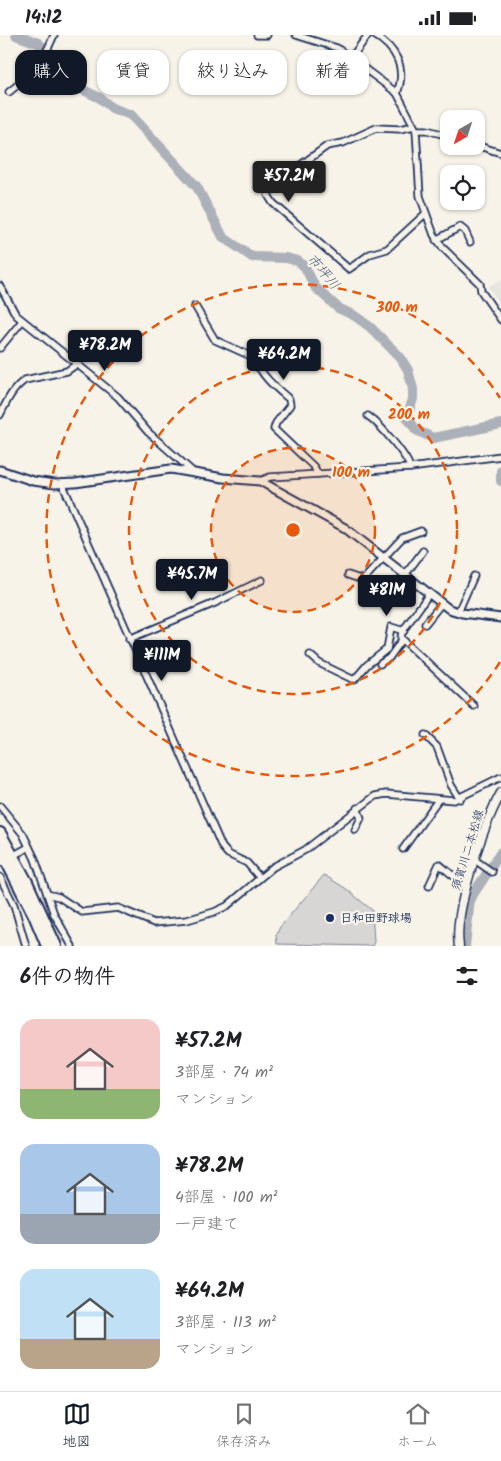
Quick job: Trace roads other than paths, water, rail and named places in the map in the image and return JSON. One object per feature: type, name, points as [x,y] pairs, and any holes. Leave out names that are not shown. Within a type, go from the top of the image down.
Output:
[{"type":"highway","points":[[0,833],[27,882],[56,946]]},
{"type":"highway","points":[[0,849],[20,886],[47,946]]},
{"type":"main road","name":"須賀川二本松線","points":[[459,946],[459,930],[467,887],[490,813],[498,805],[501,793]]},
{"type":"street","points":[[9,92],[39,66],[46,57],[54,35]]},
{"type":"street","points":[[257,35],[267,35]]},
{"type":"street","points":[[296,35],[334,46],[340,50]]},
{"type":"street","points":[[357,50],[368,35]]},
{"type":"street","points":[[374,35],[390,46],[399,60],[401,73],[397,93]]},
{"type":"street","points":[[369,72],[397,93],[415,128],[420,196],[436,240],[480,284],[481,291],[501,320]]},
{"type":"street","points":[[425,214],[387,249],[370,254],[349,269],[273,203],[268,195],[270,190],[280,180],[327,146],[343,143],[376,128],[415,128],[440,134]]},
{"type":"street","points":[[485,148],[501,153]]},
{"type":"street","points":[[436,240],[460,227],[470,242]]},
{"type":"street","points":[[0,286],[8,303],[22,321],[118,397],[148,432],[192,471]]},
{"type":"street","points":[[195,306],[215,340],[255,358],[257,366],[266,379],[289,399],[290,405],[276,423],[274,429],[314,467],[318,474]]},
{"type":"street","points":[[0,348],[22,321]]},
{"type":"street","points":[[0,415],[8,397],[20,384],[25,381],[67,371],[77,364]]},
{"type":"street","points":[[368,415],[391,438],[407,459],[410,469]]},
{"type":"street","points":[[260,481],[270,477],[410,469],[501,456]]},
{"type":"street","points":[[0,470],[33,481],[62,483],[171,469],[192,471],[223,478],[260,481],[342,526],[441,604],[458,612],[501,618]]},
{"type":"street","points":[[62,483],[222,847],[228,854],[247,863],[259,877]]},
{"type":"street","points":[[348,575],[363,580],[382,557],[404,536],[420,531]]},
{"type":"street","points":[[405,575],[423,551]]},
{"type":"street","points":[[458,612],[474,576]]},
{"type":"street","points":[[129,639],[262,580]]},
{"type":"street","points":[[380,664],[389,658],[402,640],[401,636],[429,594]]},
{"type":"street","points":[[425,624],[441,604]]},
{"type":"street","points":[[310,655],[319,663],[354,680],[367,665],[387,649],[391,627],[404,631]]},
{"type":"street","points":[[402,640],[474,706]]},
{"type":"street","points":[[425,735],[437,747],[438,755],[451,785],[460,799]]},
{"type":"street","points":[[47,894],[59,897],[82,912],[118,908],[140,919],[154,923],[187,920],[222,910],[259,877],[299,855],[370,799],[382,794],[438,800],[460,799],[501,777]]},
{"type":"street","points":[[403,849],[438,800]]},
{"type":"street","points":[[0,807],[18,827],[29,847],[54,914],[72,946]]},
{"type":"street","points":[[355,830],[361,818],[357,809]]},
{"type":"street","points":[[18,853],[29,847]]},
{"type":"street","points":[[475,860],[492,872]]},
{"type":"street","points":[[429,886],[436,867],[439,865],[467,887]]},
{"type":"street","points":[[0,877],[14,905],[26,946]]},
{"type":"waterway","name":"市坪川","points":[[16,35],[38,43],[50,53],[63,76],[77,87],[100,98],[112,108],[131,115],[197,187],[223,237],[252,257],[286,258],[298,261],[305,267],[315,287],[338,308],[355,316],[370,327],[400,357],[408,370],[413,389],[413,399],[407,417],[416,430],[433,438],[501,424]]},
{"type":"waterway","name":"市坪川","points":[[501,471],[501,481]]},
{"type":"waterway","name":"市坪川","points":[[465,946],[470,899],[501,852]]},
{"type":"place","name":"日和田野球場","points":[[330,918]]}]
